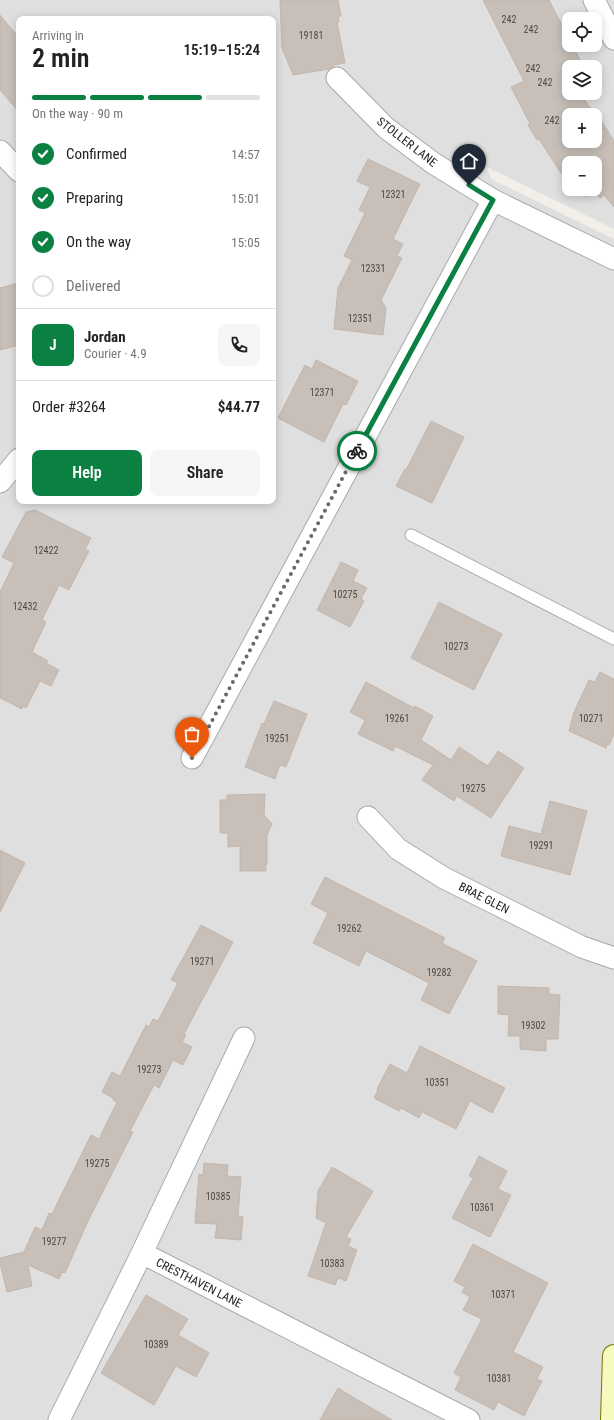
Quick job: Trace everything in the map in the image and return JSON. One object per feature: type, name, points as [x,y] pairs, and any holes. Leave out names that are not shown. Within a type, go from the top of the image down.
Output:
[{"type":"main road","points":[[612,1420],[614,1356]]},
{"type":"street","points":[[594,0],[614,39]]},
{"type":"street","name":"STOLLER LANE","points":[[337,78],[386,128],[433,163],[493,200],[614,258]]},
{"type":"street","points":[[0,151],[16,168]]},
{"type":"street","points":[[192,758],[493,200]]},
{"type":"street","points":[[0,482],[16,463]]},
{"type":"street","name":"BRAE GLEN","points":[[368,816],[398,849],[444,878],[582,948],[614,958]]},
{"type":"street","name":"CRESTHAVEN LANE","points":[[244,1038],[142,1253],[469,1420]]},
{"type":"street","points":[[59,1420],[142,1253]]},
{"type":"lane","points":[[411,536],[614,638]]},
{"type":"shaded area","points":[[0,0],[614,0],[614,229],[487,167],[491,179],[614,239],[614,1420],[0,1420]]},
{"type":"building","points":[[280,0],[338,0],[341,16],[338,16],[339,22],[337,22],[345,63],[333,65],[333,67],[329,69],[293,75],[282,48]]},
{"type":"building","points":[[483,0],[549,0],[562,25],[562,52],[576,52],[580,60],[562,60],[562,100],[585,100],[590,108],[562,108],[562,148],[602,148],[602,122],[614,141],[614,207],[604,195],[600,198],[598,196],[602,196],[602,156],[562,156],[561,173],[539,139],[537,140],[528,125],[530,124],[511,87],[524,81]]},
{"type":"building","points":[[0,15],[16,34],[16,109],[0,90]]},
{"type":"building","points":[[368,159],[420,184],[393,239],[403,244],[397,256],[402,258],[381,300],[386,308],[383,335],[334,329],[338,288],[352,260],[344,256],[365,213],[359,210],[370,187],[357,181]]},
{"type":"building","points":[[16,284],[16,346],[0,350],[0,288]]},
{"type":"building","points":[[316,360],[358,381],[346,405],[343,404],[324,442],[278,418],[305,365],[312,369]]},
{"type":"building","points":[[431,421],[464,437],[432,503],[396,486],[405,469],[406,470]]},
{"type":"building","points":[[35,510],[91,538],[85,549],[89,551],[69,590],[59,585],[42,620],[46,622],[32,652],[48,661],[46,663],[59,670],[51,686],[40,681],[26,708],[23,706],[22,709],[0,698],[0,592],[14,563],[2,557],[26,512]]},
{"type":"building","points":[[341,562],[358,570],[353,581],[367,588],[361,599],[364,601],[350,627],[317,610]]},
{"type":"building","points":[[439,602],[502,634],[474,690],[411,658]]},
{"type":"building","points":[[600,672],[614,679],[614,734],[606,748],[569,731],[574,712],[589,680],[595,682]]},
{"type":"building","points":[[366,682],[414,708],[415,706],[433,716],[421,740],[451,760],[459,747],[488,766],[498,751],[524,768],[491,818],[457,796],[454,801],[422,780],[433,765],[395,746],[393,751],[358,734],[365,720],[350,712]]},
{"type":"building","points":[[274,701],[307,714],[286,767],[280,765],[275,779],[245,767],[262,723],[264,724]]},
{"type":"building","points":[[265,794],[264,815],[272,824],[267,835],[266,871],[240,871],[240,846],[228,847],[228,833],[220,833],[220,800],[227,800],[227,795]]},
{"type":"building","points":[[550,801],[587,811],[570,875],[501,856],[509,826],[541,834]]},
{"type":"building","points":[[0,850],[25,863],[0,912]]},
{"type":"building","points":[[325,877],[445,938],[442,943],[477,961],[449,1014],[421,1000],[429,983],[366,951],[359,966],[313,943],[328,913],[311,904]]},
{"type":"building","points":[[201,925],[233,942],[184,1034],[186,1035],[182,1042],[192,1047],[183,1065],[173,1060],[159,1088],[154,1085],[130,1131],[133,1132],[89,1219],[65,1273],[62,1272],[59,1279],[28,1265],[32,1286],[7,1292],[0,1258],[24,1252],[35,1227],[42,1230],[49,1213],[52,1214],[91,1135],[99,1139],[117,1102],[102,1092],[112,1072],[120,1076],[146,1025],[149,1027],[153,1019],[158,1021],[178,983],[171,980]]},
{"type":"building","points":[[498,986],[549,988],[549,994],[560,995],[558,1039],[546,1039],[546,1051],[520,1049],[520,1036],[508,1036],[509,1015],[498,1014]]},
{"type":"building","points":[[420,1046],[505,1088],[492,1113],[470,1101],[456,1129],[422,1112],[419,1118],[401,1108],[399,1111],[374,1098],[390,1064],[407,1073]]},
{"type":"building","points":[[479,1156],[507,1171],[498,1189],[511,1195],[490,1237],[452,1218],[473,1178],[469,1176]]},
{"type":"building","points":[[204,1163],[228,1165],[227,1176],[241,1177],[238,1216],[243,1217],[241,1240],[215,1238],[217,1224],[195,1223],[199,1174],[203,1175]]},
{"type":"building","points":[[332,1167],[373,1191],[346,1237],[351,1239],[348,1246],[357,1250],[346,1281],[338,1278],[335,1285],[308,1276],[326,1223],[316,1218],[318,1191]]},
{"type":"building","points":[[473,1244],[548,1283],[513,1352],[543,1367],[537,1379],[542,1381],[524,1416],[498,1402],[494,1410],[455,1390],[461,1377],[454,1373],[482,1319],[463,1310],[470,1297],[462,1292],[465,1287],[454,1281]]},
{"type":"building","points":[[146,1295],[188,1319],[178,1335],[209,1353],[196,1377],[176,1366],[154,1405],[101,1373]]},
{"type":"building","points":[[338,1388],[356,1399],[392,1420],[320,1420]]},
{"type":"way so far","points":[[192,758],[357,451]]},
{"type":"route","points":[[357,451],[493,200],[469,185]]}]
